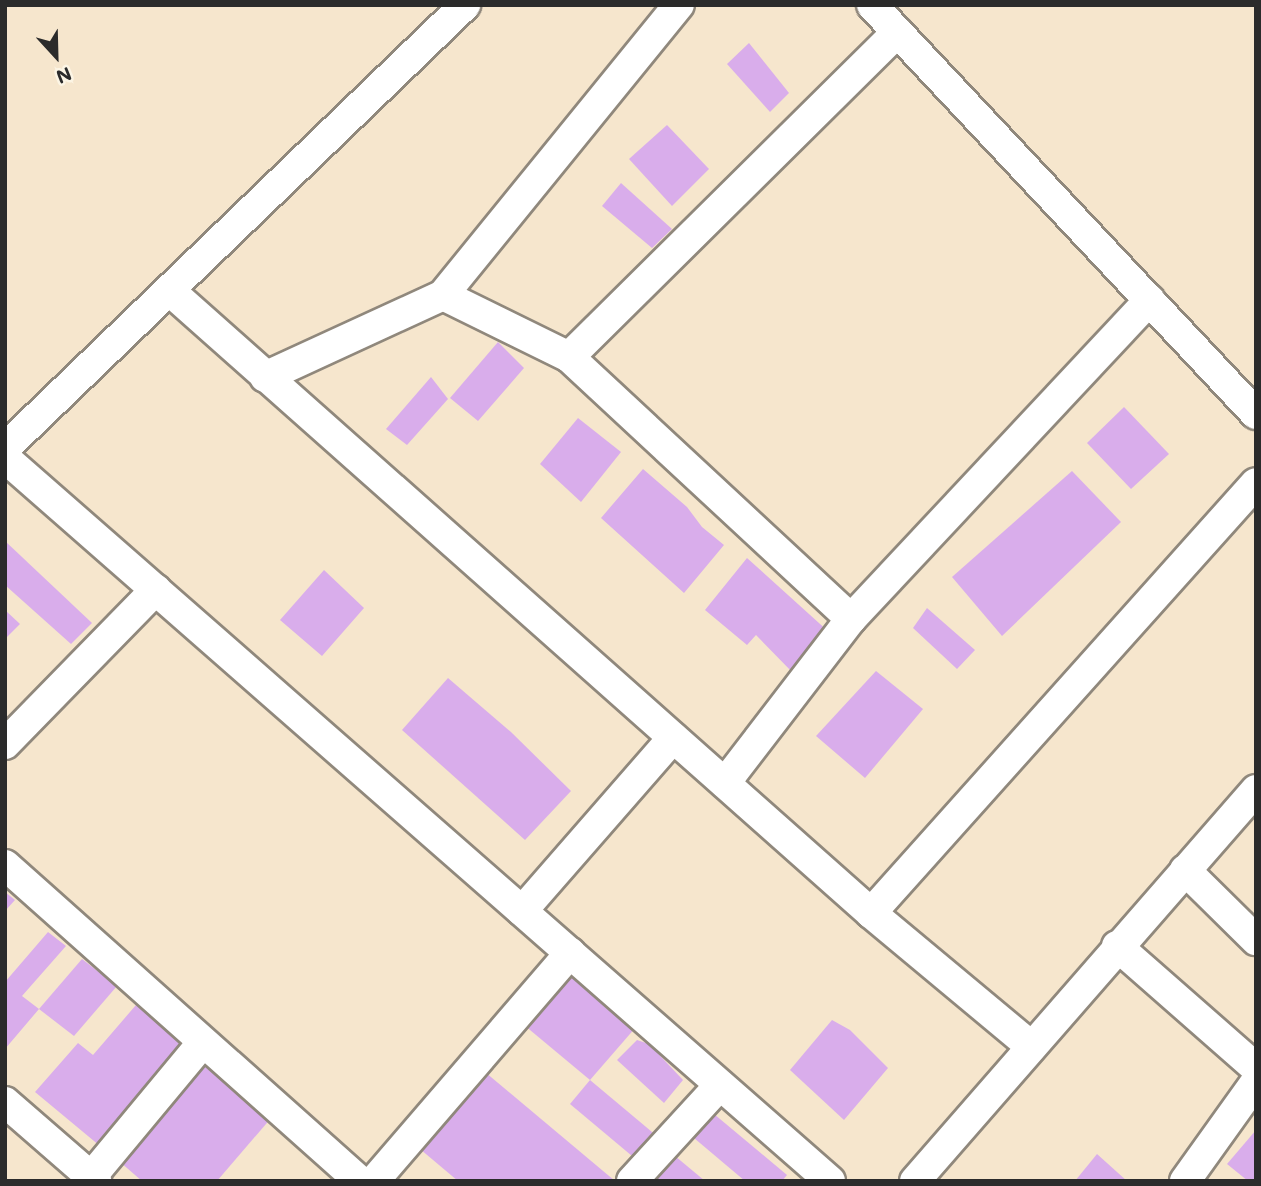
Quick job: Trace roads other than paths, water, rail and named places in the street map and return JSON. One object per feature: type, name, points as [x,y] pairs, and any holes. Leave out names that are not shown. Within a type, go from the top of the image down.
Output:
[{"type":"street","points":[[5,448],[465,5]]},
{"type":"street","points":[[265,377],[443,295],[679,5]]},
{"type":"street","points":[[872,5],[1256,414]]},
{"type":"street","points":[[569,357],[897,32]]},
{"type":"street","points":[[169,290],[871,913],[1032,1047]]},
{"type":"street","points":[[443,295],[569,357],[851,619]]},
{"type":"street","points":[[725,783],[851,619],[1149,300]]},
{"type":"street","points":[[5,458],[830,1181]]},
{"type":"street","points":[[871,913],[1256,482]]},
{"type":"street","points":[[5,744],[156,589]]},
{"type":"street","points":[[522,911],[673,738]]},
{"type":"street","points":[[915,1181],[1117,946],[1256,790]]},
{"type":"street","points":[[5,865],[360,1181]]},
{"type":"street","points":[[1185,870],[1256,940]]},
{"type":"street","points":[[1117,946],[1256,1069]]},
{"type":"street","points":[[374,1181],[570,953]]},
{"type":"street","points":[[5,1101],[93,1179],[204,1042]]},
{"type":"street","points":[[1195,1177],[1256,1082]]},
{"type":"street","points":[[632,1181],[720,1085]]}]
